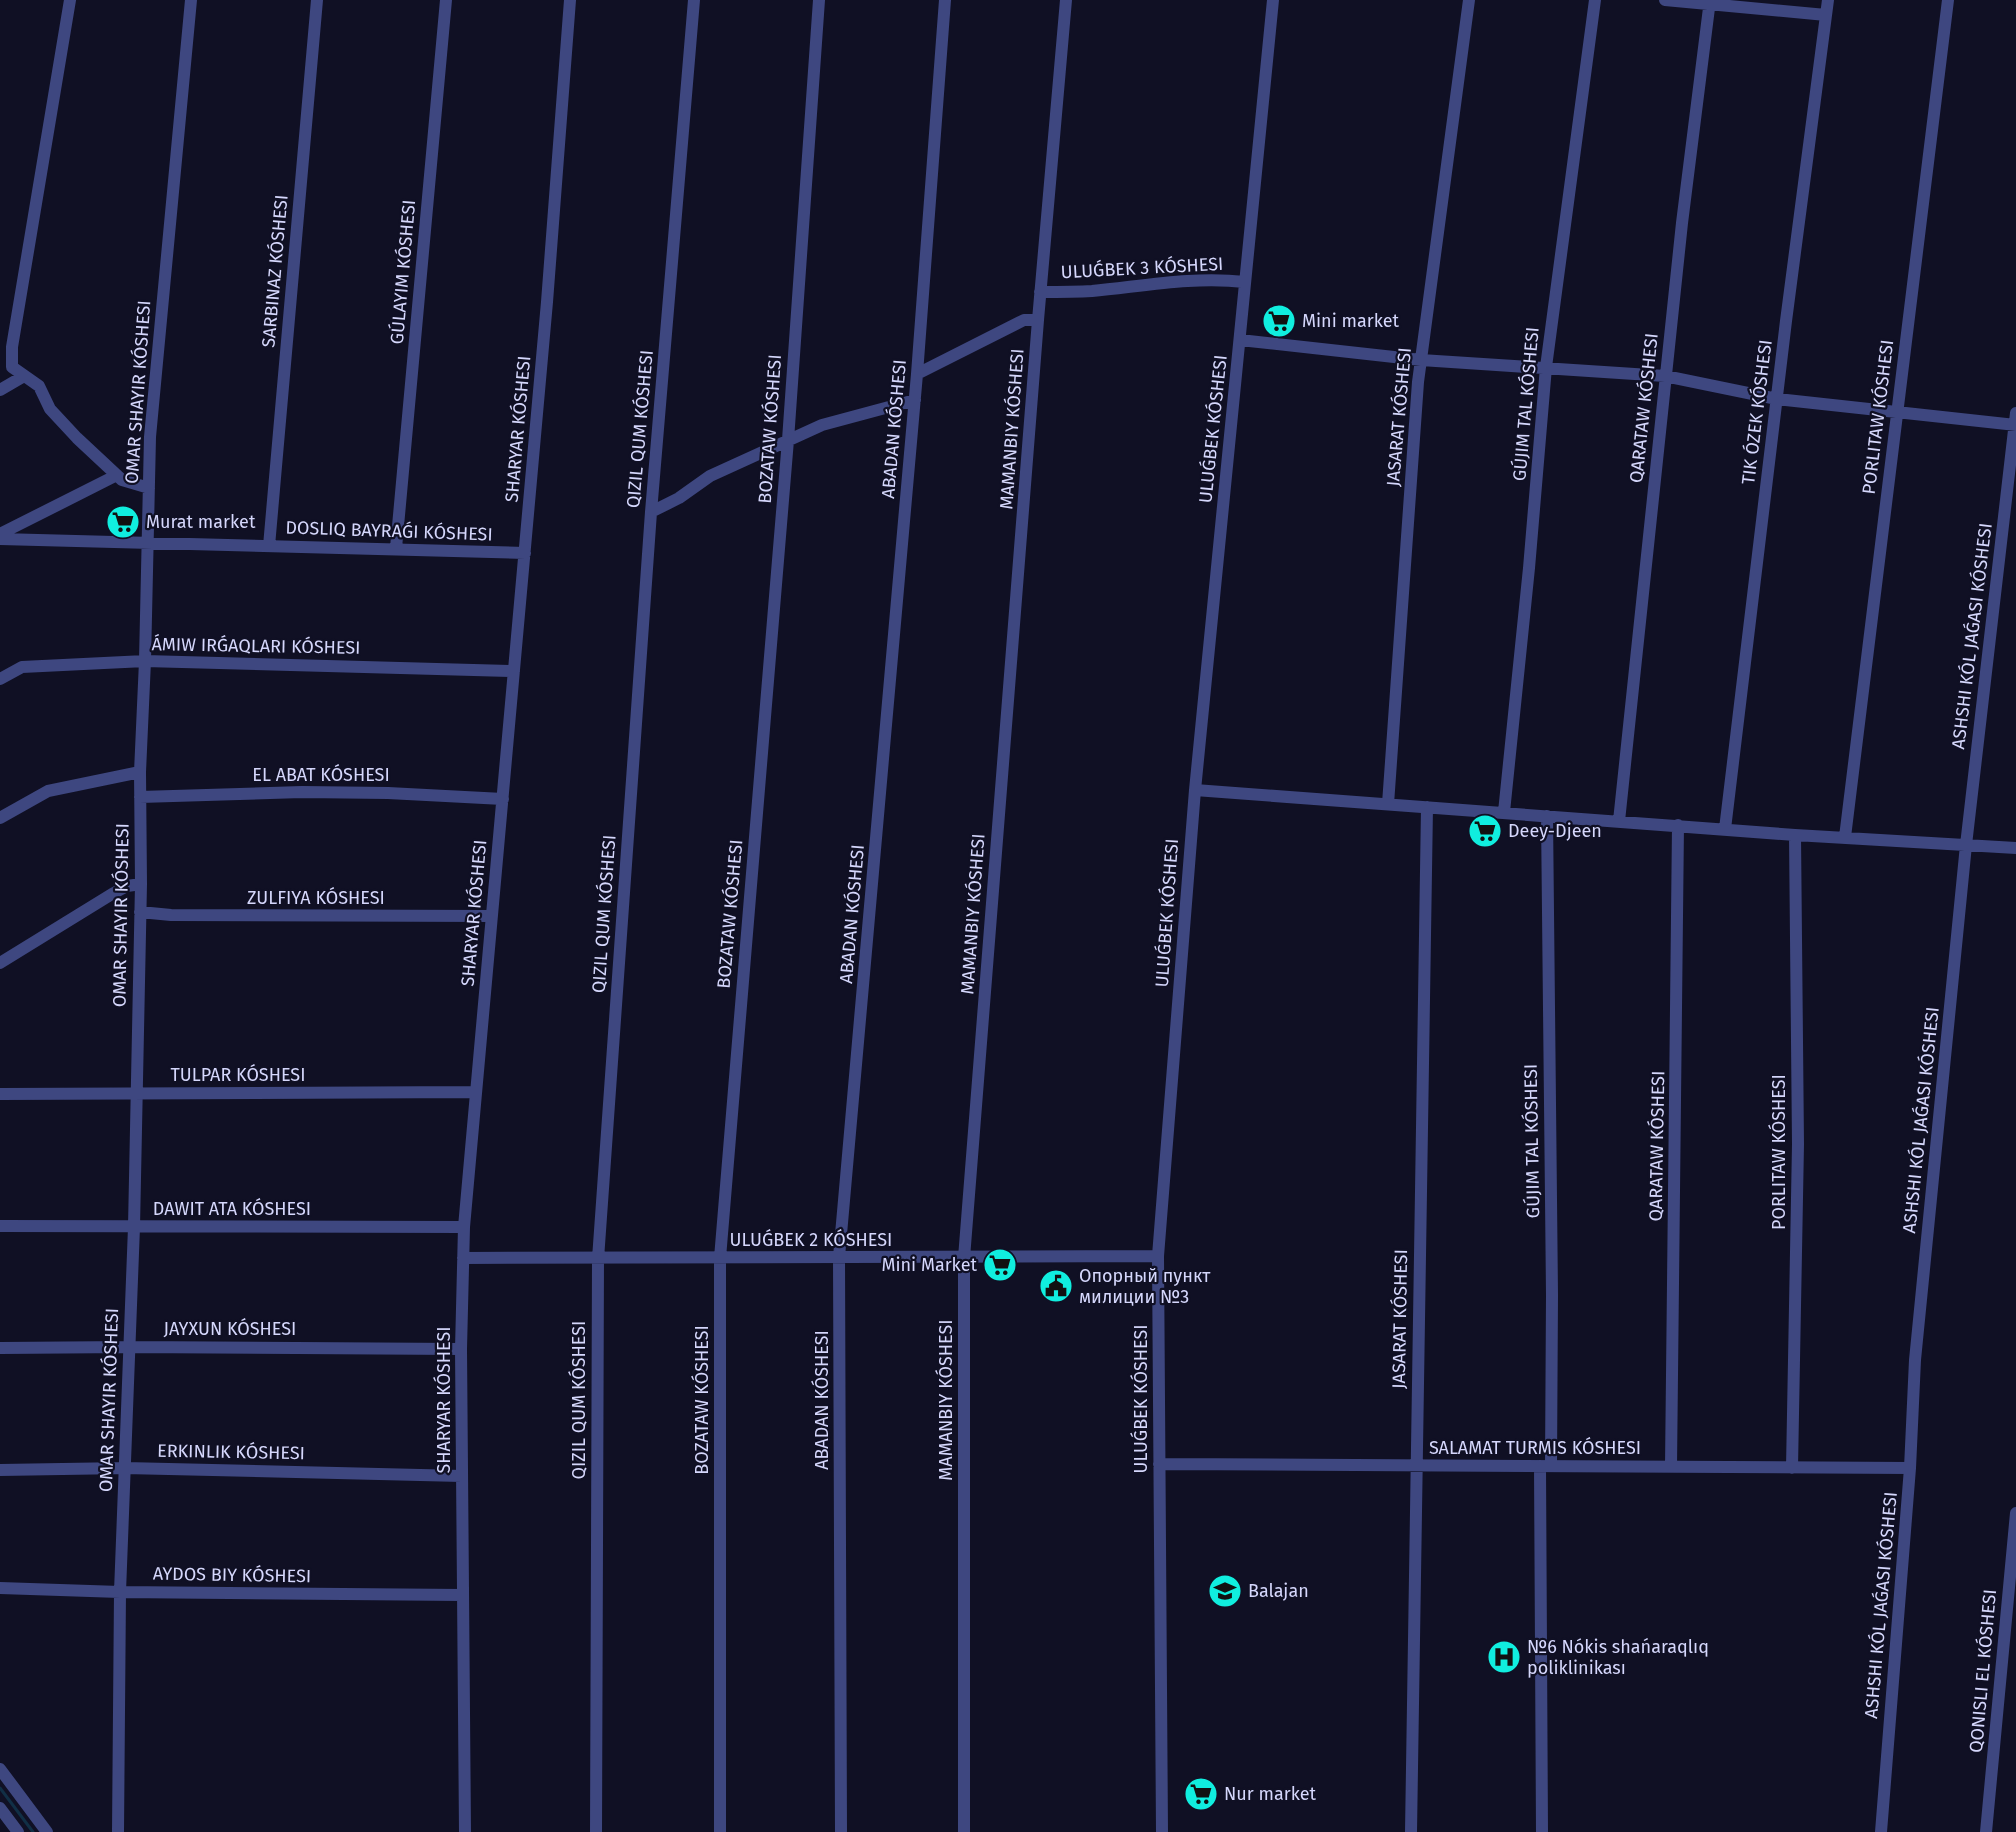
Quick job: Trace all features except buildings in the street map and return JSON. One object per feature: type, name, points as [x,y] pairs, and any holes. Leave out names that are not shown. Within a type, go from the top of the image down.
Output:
[{"type":"street","points":[[70,0],[12,347],[12,367],[39,386],[50,409],[122,480],[148,488]]},
{"type":"street","points":[[118,1832],[120,1592],[134,1227],[141,884],[140,772],[150,437],[191,0]]},
{"type":"street","name":"SARBINAZ KÓSHESI","points":[[269,546],[317,0]]},
{"type":"street","points":[[396,548],[446,0]]},
{"type":"street","name":"SHARYAR KÓSHESI","points":[[465,1832],[461,1349],[464,1227],[547,302],[570,0]]},
{"type":"street","points":[[596,1832],[598,1259],[651,512],[694,0]]},
{"type":"street","name":"BOZATAW KÓSHESI","points":[[720,1832],[720,1258],[788,440],[819,0]]},
{"type":"street","name":"ABADAN KÓSHESI","points":[[841,1832],[839,1257],[915,400],[945,0]]},
{"type":"street","name":"MAMANBIY KÓSHESI","points":[[964,1832],[964,1257],[1038,320],[1066,0]]},
{"type":"street","name":"ULUǴBEK KÓSHESI","points":[[1162,1832],[1158,1256],[1195,790],[1273,0]]},
{"type":"street","name":"JASARAT KÓSHESI","points":[[1388,804],[1421,360],[1469,0]]},
{"type":"street","name":"GÚJIM TAL KÓSHESI","points":[[1504,812],[1529,568],[1546,367],[1595,0]]},
{"type":"street","points":[[1665,0],[1826,15]]},
{"type":"street","name":"TIK ÓZEK KÓSHESI","points":[[1725,829],[1828,0]]},
{"type":"street","points":[[1845,837],[1948,0]]},
{"type":"street","name":"QARATAW KÓSHESI","points":[[1619,821],[1683,212],[1710,3]]},
{"type":"street","name":"ULUǴBEK 3 KÓSHESI","points":[[1041,292],[1091,291],[1140,284],[1216,279],[1245,282]]},
{"type":"street","points":[[917,374],[1024,320],[1038,320]]},
{"type":"street","points":[[1240,340],[1421,360],[1665,376],[1777,399],[1897,412],[2016,421],[1966,845],[1916,1349],[1910,1468],[1881,1832]]},
{"type":"street","points":[[0,390],[24,376]]},
{"type":"street","points":[[651,512],[679,498],[710,476],[822,425],[915,400]]},
{"type":"street","points":[[0,537],[117,475]]},
{"type":"street","points":[[0,537],[525,553]]},
{"type":"street","points":[[0,679],[22,667],[145,661],[514,671]]},
{"type":"street","points":[[0,818],[48,791],[140,772]]},
{"type":"street","points":[[1195,790],[1795,835],[2016,848]]},
{"type":"street","name":"EL ABAT KÓSHESI","points":[[140,797],[302,792],[388,793],[503,799]]},
{"type":"street","name":"JASARAT KÓSHESI","points":[[1411,1832],[1427,807]]},
{"type":"street","name":"GÚJIM TAL KÓSHESI","points":[[1542,1832],[1546,1466],[1552,1295],[1547,816]]},
{"type":"street","name":"QARATAW KÓSHESI","points":[[1671,1467],[1678,825]]},
{"type":"street","points":[[1792,1468],[1798,1144],[1795,835]]},
{"type":"street","points":[[0,963],[112,894],[128,886],[141,884]]},
{"type":"street","name":"ZULFIYA KÓSHESI","points":[[140,912],[171,915],[492,916]]},
{"type":"street","name":"TULPAR KÓSHESI","points":[[0,1094],[476,1092]]},
{"type":"street","points":[[0,1226],[464,1227]]},
{"type":"street","name":"ULUǴBEK 2 KÓSHESI","points":[[463,1258],[1158,1256]]},
{"type":"street","name":"JAYXUN KÓSHESI","points":[[0,1348],[461,1349]]},
{"type":"street","points":[[1159,1464],[1910,1468]]},
{"type":"street","name":"ERKINLIK KÓSHESI","points":[[0,1470],[125,1468],[462,1476]]},
{"type":"street","points":[[1986,1832],[2016,1513]]},
{"type":"street","name":"AYDOS BIY KÓSHESI","points":[[0,1588],[120,1592],[463,1595]]},
{"type":"street","points":[[0,1769],[46,1832]]},
{"type":"street","points":[[0,1808],[18,1832]]},
{"type":"waterway","points":[[0,1788],[33,1832]]},
{"type":"place","name":"Mini market","points":[[1279,321]]},
{"type":"place","name":"Murat market","points":[[123,522]]},
{"type":"place","name":"Deey-Djeen","points":[[1485,831]]},
{"type":"place","name":"Mini Market","points":[[1000,1265]]},
{"type":"place","name":"Опорный пункт милиции №3","points":[[1056,1286]]},
{"type":"place","name":"Balajan","points":[[1225,1591]]},
{"type":"place","name":"№6 Nókis shańaraqlıq poliklinikası","points":[[1504,1657]]},
{"type":"place","name":"Nur market","points":[[1201,1794]]}]
